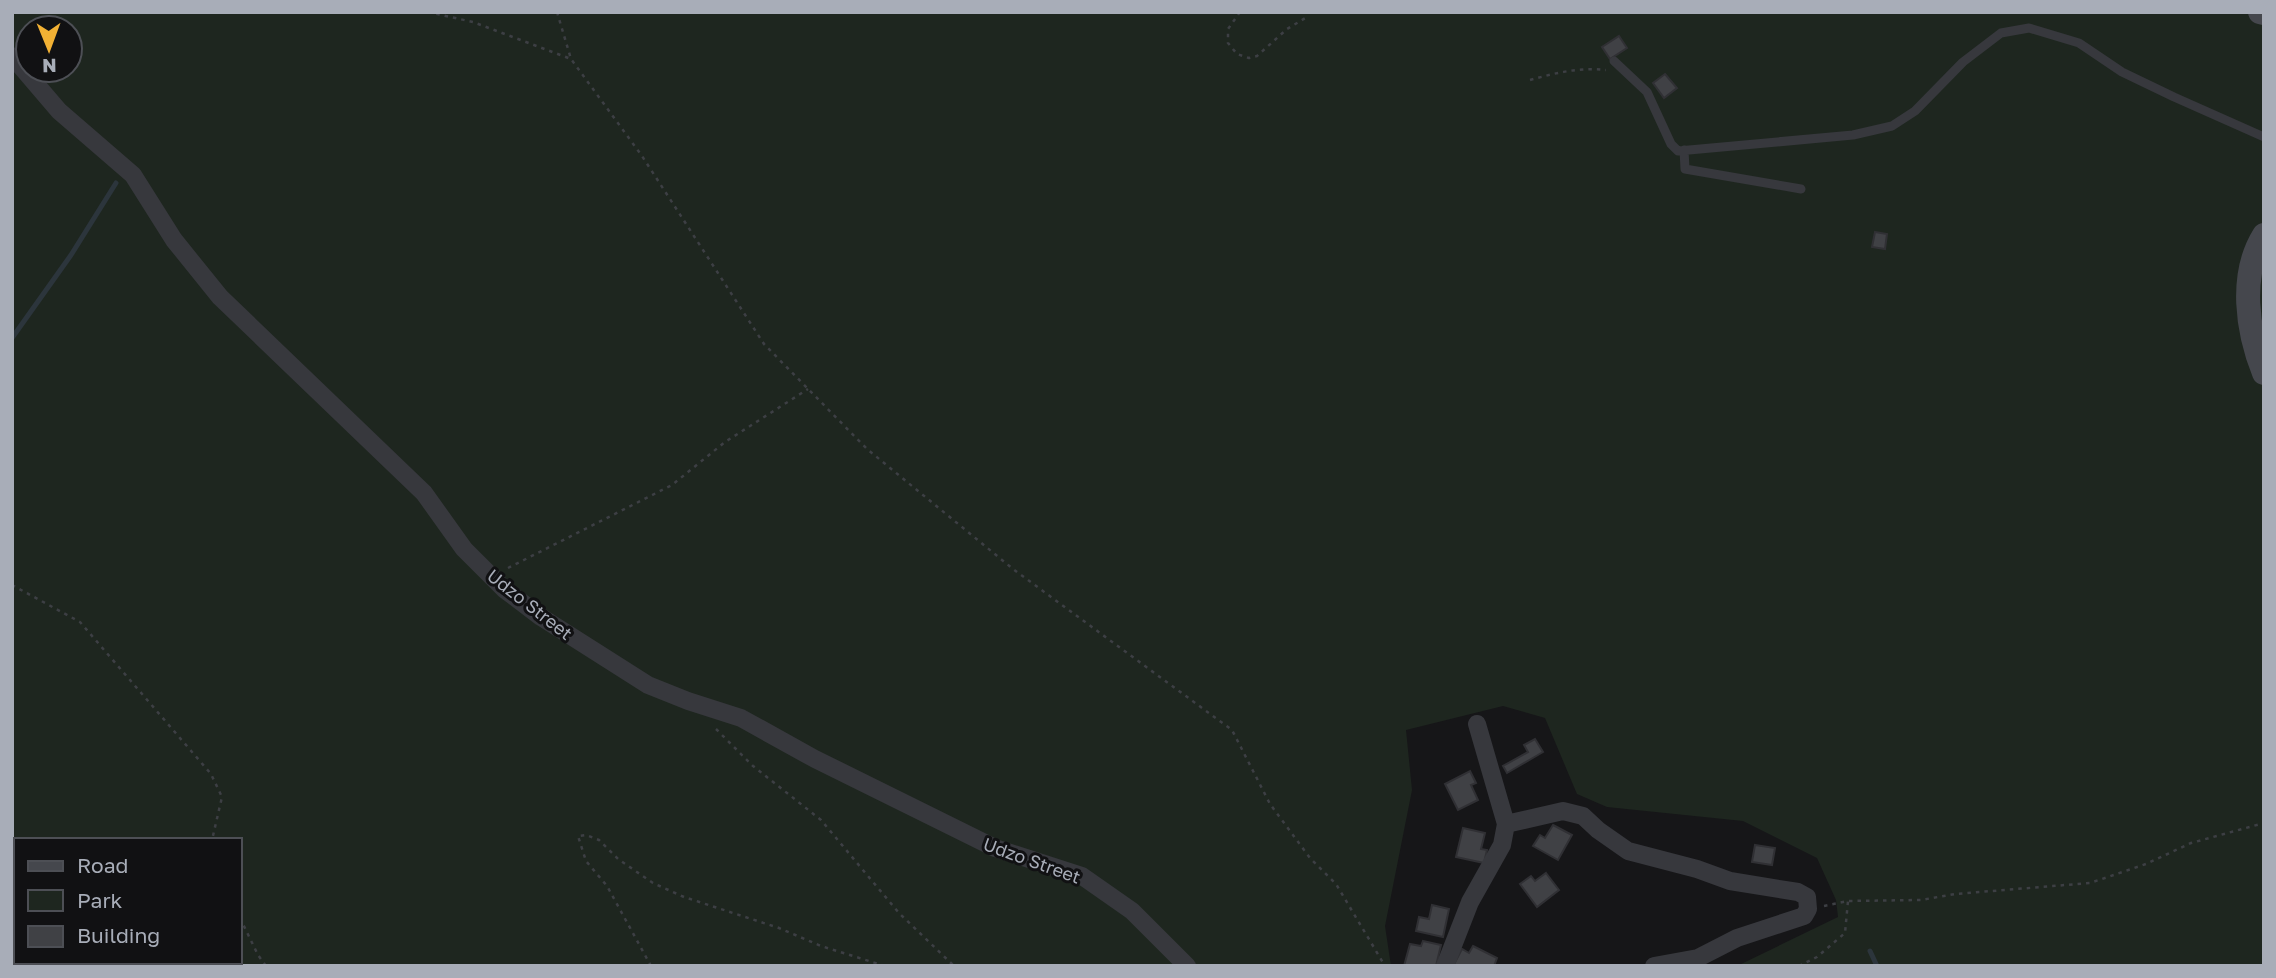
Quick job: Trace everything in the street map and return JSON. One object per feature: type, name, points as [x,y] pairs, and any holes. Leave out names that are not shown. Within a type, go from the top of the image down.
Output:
[{"type":"main road","points":[[2264,235],[2254,254],[2249,273],[2249,318],[2264,373]]},
{"type":"street","name":"Udzo Street","points":[[12,56],[59,111],[133,175],[174,240],[220,297],[425,492],[464,549],[541,617],[648,685],[741,718],[815,759],[995,848],[1082,876],[1132,911],[1186,966]]},
{"type":"street","points":[[1445,966],[1471,902],[1502,845],[1506,824],[1477,724]]},
{"type":"street","points":[[1506,824],[1563,811],[1583,816],[1628,851],[1730,881],[1798,892],[1807,897],[1808,909],[1804,916],[1737,938],[1698,958],[1654,966]]},
{"type":"lane","points":[[1614,61],[1647,92],[1674,148],[1684,150],[1853,135],[1892,126],[1915,111],[1964,62],[2001,33],[2029,28],[2079,43],[2122,72],[2264,137]]},
{"type":"lane","points":[[1684,150],[1685,170],[1801,188]]},
{"type":"path","points":[[428,12],[473,22],[571,59]]},
{"type":"path","points":[[557,12],[571,59],[642,156],[764,345],[867,449],[1013,569],[1232,730],[1270,804],[1310,858],[1336,884],[1385,966]]},
{"type":"path","points":[[1240,12],[1228,30],[1228,43],[1237,54],[1249,58],[1257,56],[1287,29],[1307,17]]},
{"type":"path","points":[[1530,80],[1580,69],[1626,72]]},
{"type":"path","points":[[492,576],[672,485],[725,442],[808,389]]},
{"type":"path","points":[[12,585],[80,622],[211,774],[222,797],[212,838]]},
{"type":"path","points":[[716,729],[753,766],[821,820],[899,913],[954,966]]},
{"type":"path","points":[[1808,909],[1848,901],[1921,900],[1955,894],[2090,883],[2146,864],[2191,843],[2263,825]]},
{"type":"path","points":[[651,966],[607,886],[586,861],[578,836],[586,835],[599,840],[618,859],[653,883],[684,897],[885,966]]},
{"type":"path","points":[[1799,966],[1816,957],[1845,933],[1848,901]]},
{"type":"path","points":[[242,922],[266,966]]},
{"type":"green space","points":[[12,12],[2264,12],[2264,966],[1737,966],[1838,917],[1836,900],[1817,858],[1743,821],[1607,807],[1577,794],[1545,718],[1503,706],[1406,730],[1412,790],[1385,926],[1391,966],[12,966]]},
{"type":"building","points":[[1619,36],[1627,48],[1610,59],[1602,47]]},
{"type":"building","points":[[1665,74],[1677,88],[1664,98],[1653,83]]},
{"type":"building","points":[[1875,232],[1887,234],[1885,249],[1872,247]]},
{"type":"building","points":[[1535,739],[1543,752],[1507,773],[1503,766],[1528,752],[1524,745]]},
{"type":"building","points":[[1470,771],[1476,783],[1471,785],[1478,800],[1458,810],[1445,784]]},
{"type":"building","points":[[1553,825],[1572,835],[1558,860],[1533,846],[1540,835],[1545,838]]},
{"type":"building","points":[[1463,828],[1485,833],[1481,849],[1487,850],[1484,863],[1456,857]]},
{"type":"building","points":[[1755,845],[1775,848],[1772,865],[1752,862]]},
{"type":"building","points":[[1546,873],[1559,890],[1537,907],[1520,884],[1531,876],[1535,881]]},
{"type":"building","points":[[1432,905],[1449,909],[1443,937],[1416,931],[1419,917],[1429,919]]},
{"type":"building","points":[[1423,941],[1441,945],[1436,966],[1404,966],[1410,944],[1421,946]]},
{"type":"building","points":[[1473,946],[1497,958],[1494,966],[1453,966],[1462,949],[1469,953]]},
{"type":"waterway","points":[[12,338],[71,255],[116,183]]},
{"type":"waterway","points":[[1870,951],[1877,966]]}]
